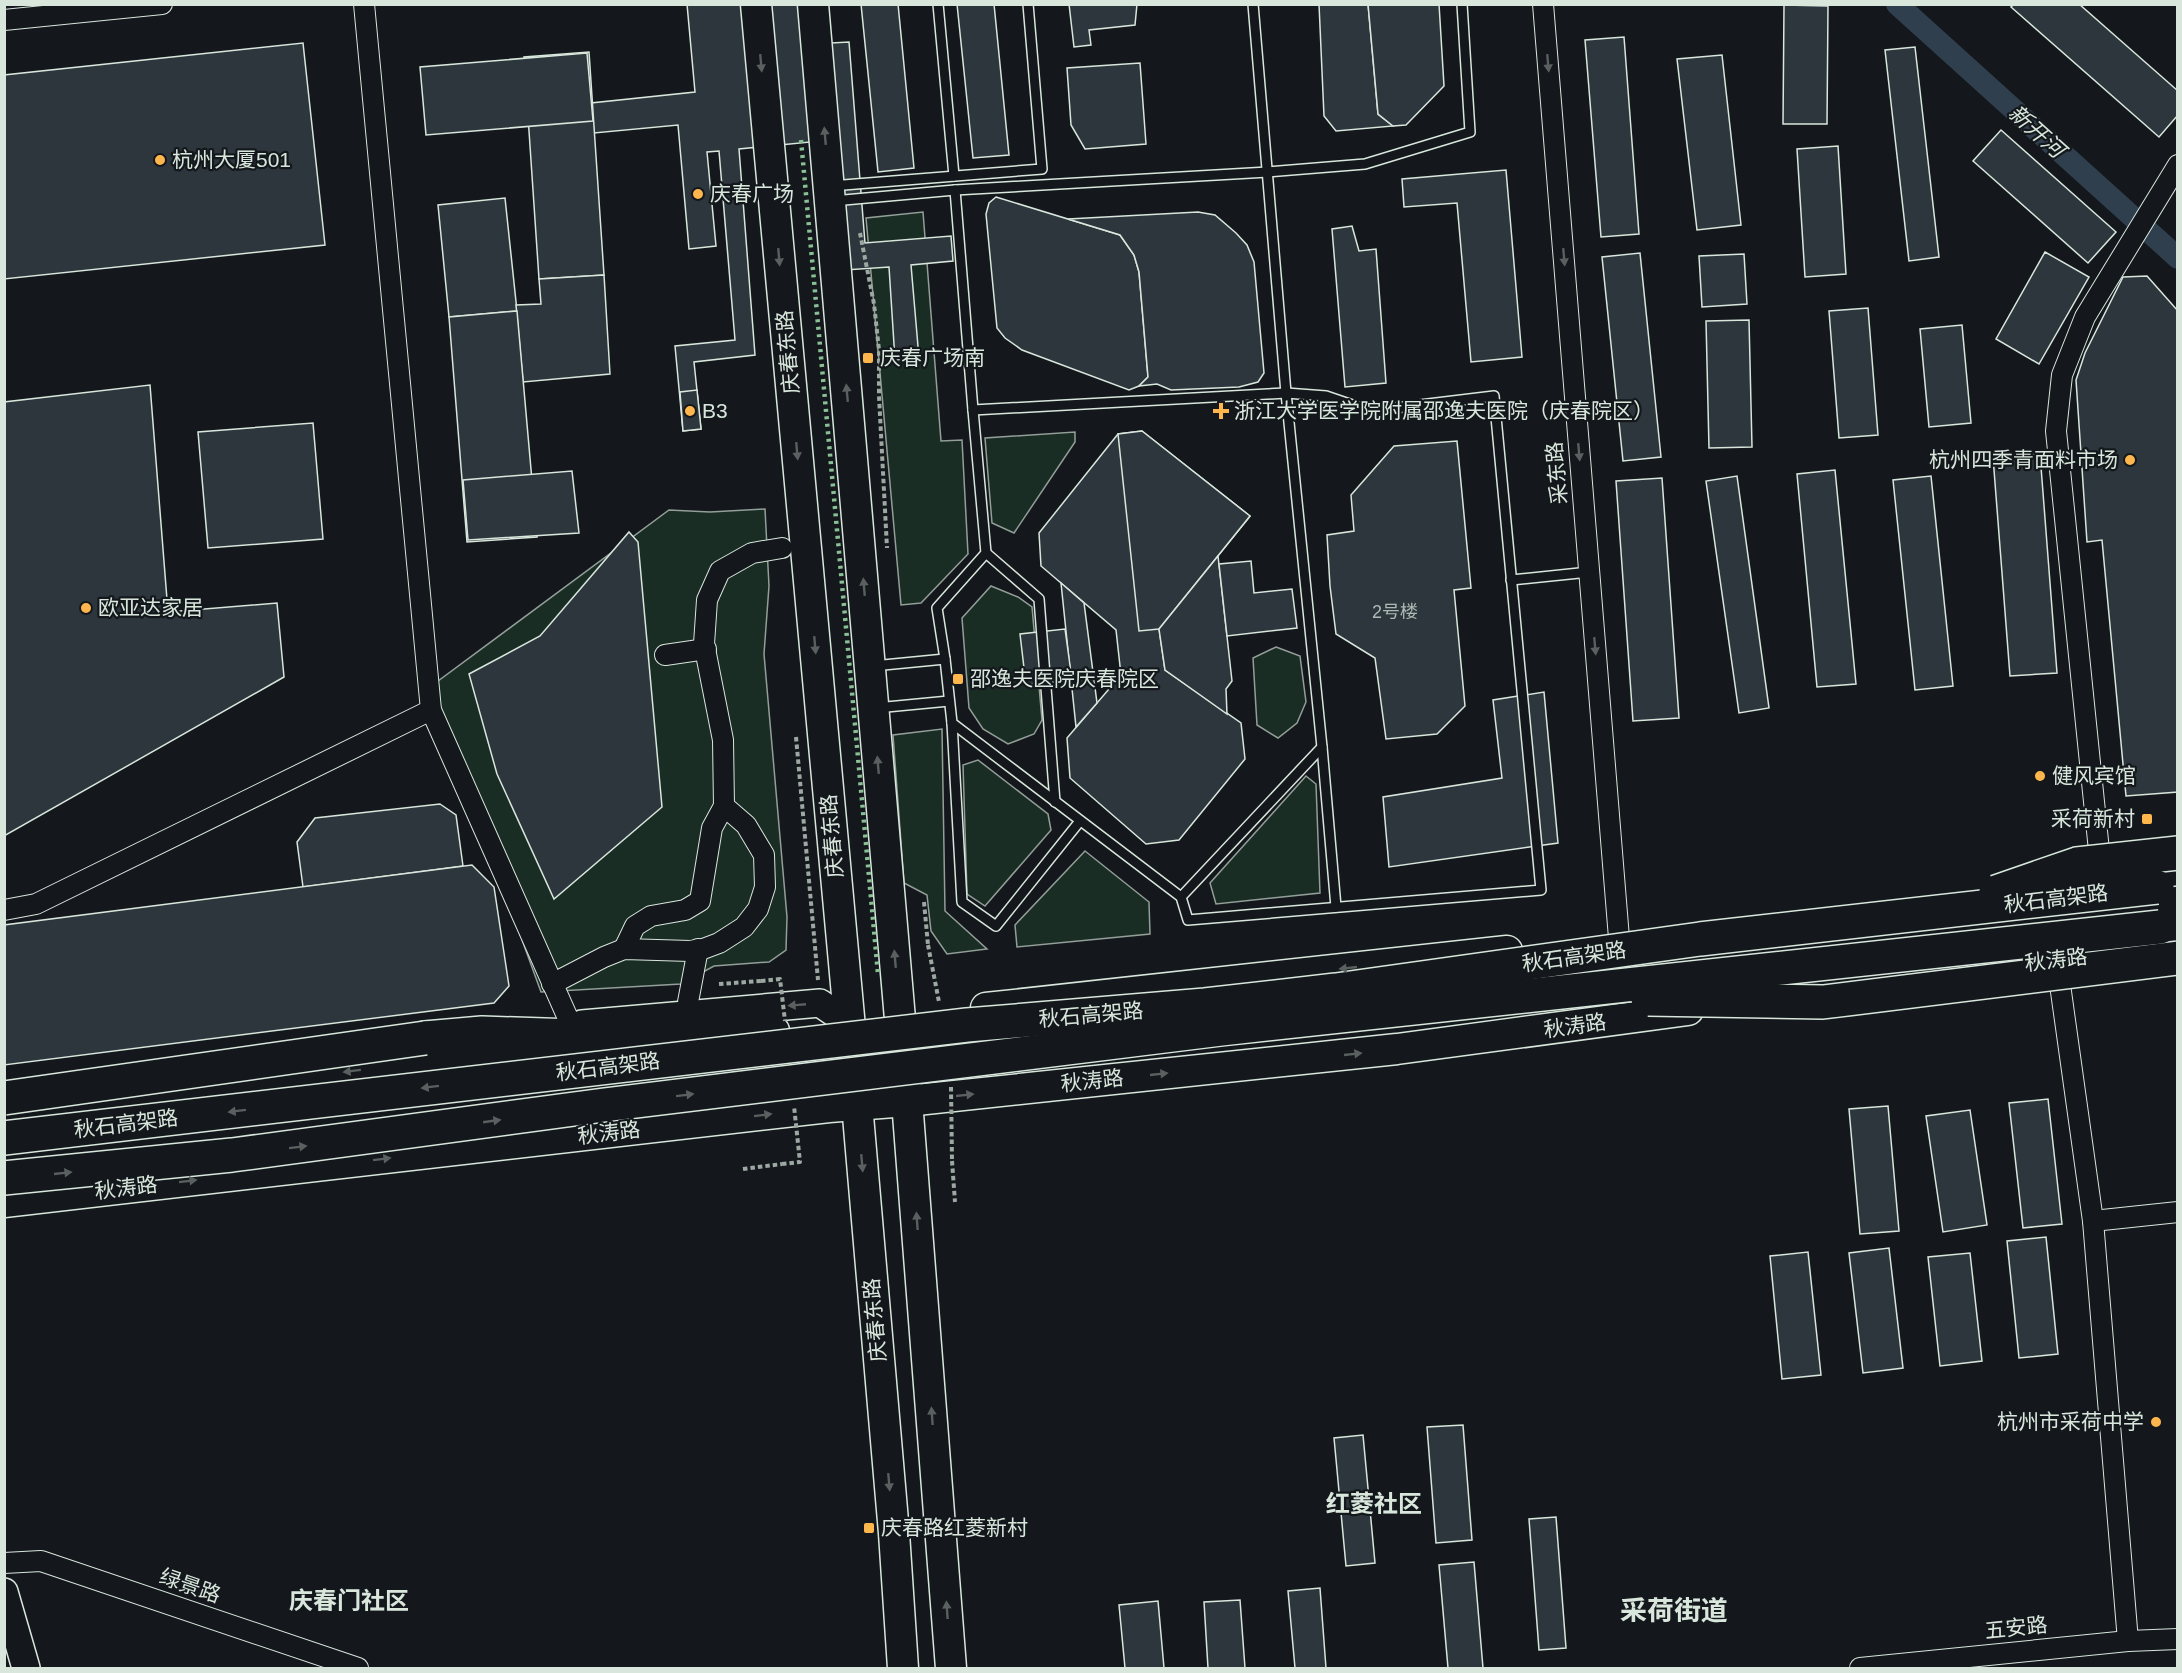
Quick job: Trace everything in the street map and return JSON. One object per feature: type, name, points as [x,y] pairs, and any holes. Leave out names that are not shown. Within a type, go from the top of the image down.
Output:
[{"type":"highway","points":[[1935,913],[2077,864],[2178,853]]},
{"type":"highway","name":"秋石高架路","points":[[4,1138],[966,1025],[1205,1005],[1336,990],[1700,939],[2178,886]]},
{"type":"highway","name":"秋石高架路","points":[[4,1178],[232,1155],[604,1105],[1221,1029],[2178,925]]},
{"type":"highway","points":[[1517,997],[1823,1002],[2178,958]]},
{"type":"highway","points":[[4,1098],[425,1038],[482,1033],[697,1040]]},
{"type":"main road","name":"庆春东路","points":[[756,4],[857,1104],[894,1533],[903,1668]]},
{"type":"main road","points":[[813,4],[838,195],[873,708],[907,1101],[951,1668]]},
{"type":"main road","points":[[4,1116],[454,1058],[697,1040],[900,1018],[1619,938],[2178,870]]},
{"type":"main road","name":"秋涛路","points":[[4,1202],[857,1104],[907,1101],[1408,1048],[2178,945]]},
{"type":"main road","points":[[4,1084],[571,1025],[820,1003],[849,1023]]},
{"type":"main road","points":[[4,1592],[26,1668]]},
{"type":"street","points":[[4,20],[162,4]]},
{"type":"street","points":[[364,4],[431,710],[571,1025]]},
{"type":"street","name":"采东路","points":[[1544,4],[1619,938]]},
{"type":"street","points":[[2101,879],[2056,431],[2062,375],[2085,317],[2178,165]]},
{"type":"street","points":[[624,949],[635,926],[651,916],[685,910],[700,901],[712,828],[724,806],[723,740],[704,644],[708,600],[720,571],[752,553],[782,548]]},
{"type":"street","points":[[665,655],[706,649]]},
{"type":"street","points":[[4,910],[36,904],[431,710]]},
{"type":"street","points":[[552,984],[624,949],[698,949],[719,943],[744,927],[758,909],[765,887],[764,855],[746,825],[724,806]]},
{"type":"street","points":[[688,1002],[698,949]]},
{"type":"street","points":[[2057,960],[2093,1221],[2128,1641]]},
{"type":"street","points":[[2093,1221],[2178,1212]]},
{"type":"street","name":"绿景路","points":[[4,1563],[41,1561],[358,1668]]},
{"type":"street","name":"五安路","points":[[1860,1668],[1944,1664],[2128,1641],[2178,1640]]},
{"type":"lane","points":[[938,4],[954,176]]},
{"type":"lane","points":[[838,195],[954,176],[1042,169],[1028,4]]},
{"type":"lane","points":[[1253,4],[1286,393],[1336,907]]},
{"type":"lane","points":[[838,195],[1268,172],[1365,164],[1470,132],[1462,4]]},
{"type":"lane","points":[[956,190],[986,553],[1039,599],[1055,802]]},
{"type":"lane","points":[[952,723],[1180,897],[1188,920],[1541,890],[1494,396],[1370,411],[1326,396],[1286,393],[973,410]]},
{"type":"lane","points":[[986,553],[937,608],[952,723],[962,902],[996,926],[1080,821]]},
{"type":"lane","points":[[1511,580],[1589,573]]},
{"type":"lane","points":[[870,667],[945,659]]},
{"type":"lane","points":[[873,708],[949,701]]},
{"type":"lane","points":[[1180,897],[1322,747]]},
{"type":"path","points":[[838,195],[858,226],[874,304],[879,350],[879,396],[888,557]]},
{"type":"path","points":[[924,902],[928,945]]},
{"type":"path","points":[[719,984],[761,981]]},
{"type":"path","points":[[951,1161],[956,1202]]},
{"type":"path","points":[[743,1169],[782,1164]]},
{"type":"green space","points":[[923,212],[941,441],[962,440],[968,554],[921,603],[901,605],[866,218]]},
{"type":"green space","points":[[1075,432],[1075,442],[1014,533],[992,523],[985,438]]},
{"type":"green space","points":[[765,509],[769,586],[764,654],[787,917],[786,950],[769,962],[714,966],[681,984],[541,992],[430,687],[669,510],[710,512]]},
{"type":"green space","points":[[991,586],[1018,597],[1032,607],[1042,720],[1034,734],[1008,744],[983,729],[969,708],[962,618]]},
{"type":"green space","points":[[1276,647],[1300,656],[1306,702],[1297,723],[1278,738],[1257,725],[1253,658]]},
{"type":"green space","points":[[942,729],[945,911],[987,949],[947,954],[931,931],[927,895],[904,883],[893,735]]},
{"type":"green space","points":[[978,760],[1048,814],[1051,830],[985,906],[967,894],[963,765]]},
{"type":"green space","points":[[1306,776],[1316,784],[1320,893],[1216,904],[1210,883]]},
{"type":"green space","points":[[1085,851],[1149,902],[1150,934],[1017,947],[1015,925]]},
{"type":"building","name":"庆春广场","points":[[687,4],[810,4],[813,44],[849,42],[865,243],[951,236],[953,261],[911,265],[919,358],[895,360],[889,267],[845,270],[820,141],[739,149],[755,355],[694,362],[701,429],[683,431],[675,346],[735,340],[719,151],[707,152],[716,246],[689,249],[678,125],[594,133],[591,103],[695,92]]},
{"type":"building","points":[[861,4],[898,4],[914,168],[878,172]]},
{"type":"building","points":[[957,4],[994,4],[1009,155],[973,158]]},
{"type":"building","points":[[1069,4],[1137,4],[1135,25],[1089,30],[1091,45],[1074,47]]},
{"type":"building","points":[[1319,4],[1368,4],[1378,114],[1393,126],[1336,131],[1324,116]]},
{"type":"building","points":[[1368,4],[1439,4],[1444,86],[1406,125],[1393,126],[1378,114]]},
{"type":"building","points":[[2014,4],[2079,4],[2178,91],[2178,115],[2159,137],[2011,7]]},
{"type":"building","points":[[1784,5],[1828,6],[1827,124],[1783,124]]},
{"type":"building","points":[[1624,37],[1639,234],[1601,237],[1585,40]]},
{"type":"building","name":"杭州大厦501","points":[[303,43],[325,245],[4,279],[4,75]]},
{"type":"building","points":[[1915,47],[1939,257],[1909,261],[1885,50]]},
{"type":"building","points":[[589,52],[604,275],[539,279],[524,57]]},
{"type":"building","points":[[587,53],[593,121],[426,135],[420,67]]},
{"type":"building","points":[[1722,55],[1741,225],[1697,230],[1677,59]]},
{"type":"building","points":[[1140,63],[1146,144],[1085,149],[1071,125],[1067,68]]},
{"type":"building","points":[[2001,130],[2116,232],[2088,263],[1973,161]]},
{"type":"building","points":[[1838,146],[1846,274],[1805,277],[1797,149]]},
{"type":"building","points":[[1506,170],[1522,357],[1471,362],[1457,203],[1404,207],[1402,179]]},
{"type":"building","points":[[996,197],[1120,235],[1134,255],[1139,272],[1148,377],[1139,386],[1129,390],[1022,350],[1005,338],[997,328],[986,214],[989,203]]},
{"type":"building","points":[[505,198],[517,311],[449,317],[438,205]]},
{"type":"building","points":[[1198,212],[1215,215],[1236,233],[1247,245],[1254,262],[1264,373],[1258,382],[1239,387],[1171,390],[1157,384],[1139,386],[1148,377],[1139,272],[1134,255],[1120,235],[1068,219]]},
{"type":"building","points":[[1352,226],[1359,251],[1376,249],[1386,383],[1345,387],[1332,229]]},
{"type":"building","points":[[2045,252],[2089,277],[2039,364],[1996,339]]},
{"type":"building","points":[[1640,253],[1661,457],[1623,461],[1602,257]]},
{"type":"building","points":[[1744,254],[1747,304],[1702,307],[1699,256]]},
{"type":"building","points":[[604,275],[610,374],[523,382],[516,305],[541,304],[539,279]]},
{"type":"building","name":"杭州四季青面料市场","points":[[2147,276],[2178,311],[2178,792],[2126,796],[2102,540],[2087,542],[2076,380],[2085,353],[2123,277]]},
{"type":"building","points":[[1868,308],[1878,435],[1839,438],[1829,311]]},
{"type":"building","points":[[517,311],[537,537],[467,542],[449,317]]},
{"type":"building","points":[[1749,320],[1752,447],[1709,448],[1706,321]]},
{"type":"building","points":[[1962,325],[1971,423],[1929,427],[1920,329]]},
{"type":"building","name":"欧亚达家居","points":[[150,385],[168,612],[277,603],[284,677],[4,836],[4,402]]},
{"type":"building","name":"B3","points":[[697,390],[701,429],[683,431],[680,392]]},
{"type":"building","points":[[313,423],[323,539],[208,548],[198,432]]},
{"type":"building","points":[[1142,431],[1250,516],[1159,629],[1165,670],[1241,723],[1245,759],[1179,840],[1146,844],[1070,778],[1067,738],[1121,675],[1116,630],[1041,566],[1039,533],[1118,434]]},
{"type":"building","points":[[1142,431],[1250,516],[1159,629],[1139,631],[1118,434]]},
{"type":"building","points":[[1457,441],[1471,588],[1454,590],[1465,706],[1437,734],[1386,739],[1375,658],[1336,634],[1327,535],[1354,531],[1351,495],[1394,446]]},
{"type":"building","points":[[2040,454],[2057,673],[2010,676],[1993,457]]},
{"type":"building","points":[[1835,470],[1856,684],[1817,687],[1797,474]]},
{"type":"building","points":[[572,471],[579,533],[468,540],[463,480]]},
{"type":"building","points":[[1737,476],[1769,708],[1739,713],[1706,481]]},
{"type":"building","points":[[1931,476],[1953,686],[1915,690],[1893,480]]},
{"type":"building","points":[[1662,478],[1679,718],[1633,721],[1616,481]]},
{"type":"building","points":[[629,532],[638,542],[662,807],[554,899],[497,774],[469,674],[540,636]]},
{"type":"building","points":[[1218,556],[1232,681],[1226,689],[1227,714],[1165,670],[1159,629]]},
{"type":"building","points":[[1251,561],[1254,593],[1292,589],[1297,628],[1227,636],[1219,564]]},
{"type":"building","points":[[1061,583],[1084,603],[1097,703],[1076,727]]},
{"type":"building","points":[[1065,629],[1072,680],[1026,685],[1020,634]]},
{"type":"building","points":[[1544,692],[1558,843],[1389,867],[1383,797],[1502,778],[1493,700]]},
{"type":"building","points":[[440,804],[456,815],[463,866],[303,887],[297,842],[315,818]]},
{"type":"building","points":[[472,865],[494,887],[509,986],[494,1003],[4,1065],[4,925]]},
{"type":"building","points":[[2048,1099],[2062,1224],[2023,1228],[2009,1103]]},
{"type":"building","points":[[1888,1106],[1899,1231],[1860,1234],[1849,1109]]},
{"type":"building","points":[[1970,1110],[1987,1225],[1943,1232],[1926,1116]]},
{"type":"building","points":[[2046,1237],[2058,1354],[2019,1358],[2007,1241]]},
{"type":"building","points":[[1889,1248],[1903,1368],[1863,1373],[1849,1253]]},
{"type":"building","points":[[1808,1252],[1821,1375],[1782,1379],[1770,1256]]},
{"type":"building","points":[[1970,1253],[1982,1361],[1940,1366],[1928,1257]]},
{"type":"building","points":[[1463,1425],[1472,1540],[1436,1543],[1427,1427]]},
{"type":"building","points":[[1363,1435],[1375,1563],[1346,1566],[1334,1438]]},
{"type":"building","points":[[1556,1517],[1566,1648],[1539,1650],[1529,1519]]},
{"type":"building","points":[[1474,1562],[1483,1668],[1448,1668],[1439,1565]]},
{"type":"building","points":[[1320,1588],[1326,1668],[1295,1668],[1288,1591]]},
{"type":"building","points":[[1240,1600],[1245,1668],[1208,1668],[1204,1602]]},
{"type":"building","points":[[1158,1601],[1164,1668],[1125,1668],[1119,1605]]},
{"type":"waterway","name":"新开河","points":[[1897,4],[2178,258]]},
{"type":"hedge","points":[[801,140],[878,974]]},
{"type":"place","name":"杭州大厦501","points":[[160,160]]},
{"type":"place","name":"庆春广场","points":[[698,194]]},
{"type":"place","name":"庆春广场南","points":[[868,358]]},
{"type":"place","name":"B3","points":[[690,411]]},
{"type":"place","name":"浙江大学医学院附属邵逸夫医院（庆春院区）","points":[[1221,411]]},
{"type":"place","name":"杭州四季青面料市场","points":[[2130,460]]},
{"type":"place","name":"欧亚达家居","points":[[86,608]]},
{"type":"place","name":"邵逸夫医院庆春院区","points":[[958,679]]},
{"type":"place","name":"健风宾馆","points":[[2040,776]]},
{"type":"place","name":"采荷新村","points":[[2147,819]]},
{"type":"place","name":"杭州市采荷中学","points":[[2156,1422]]},
{"type":"place","name":"庆春路红菱新村","points":[[869,1528]]},
{"type":"district","name":"红菱社区","points":[[1374,1504]]},
{"type":"district","name":"庆春门社区","points":[[349,1601]]},
{"type":"district","name":"采荷街道","points":[[1674,1611]]}]
